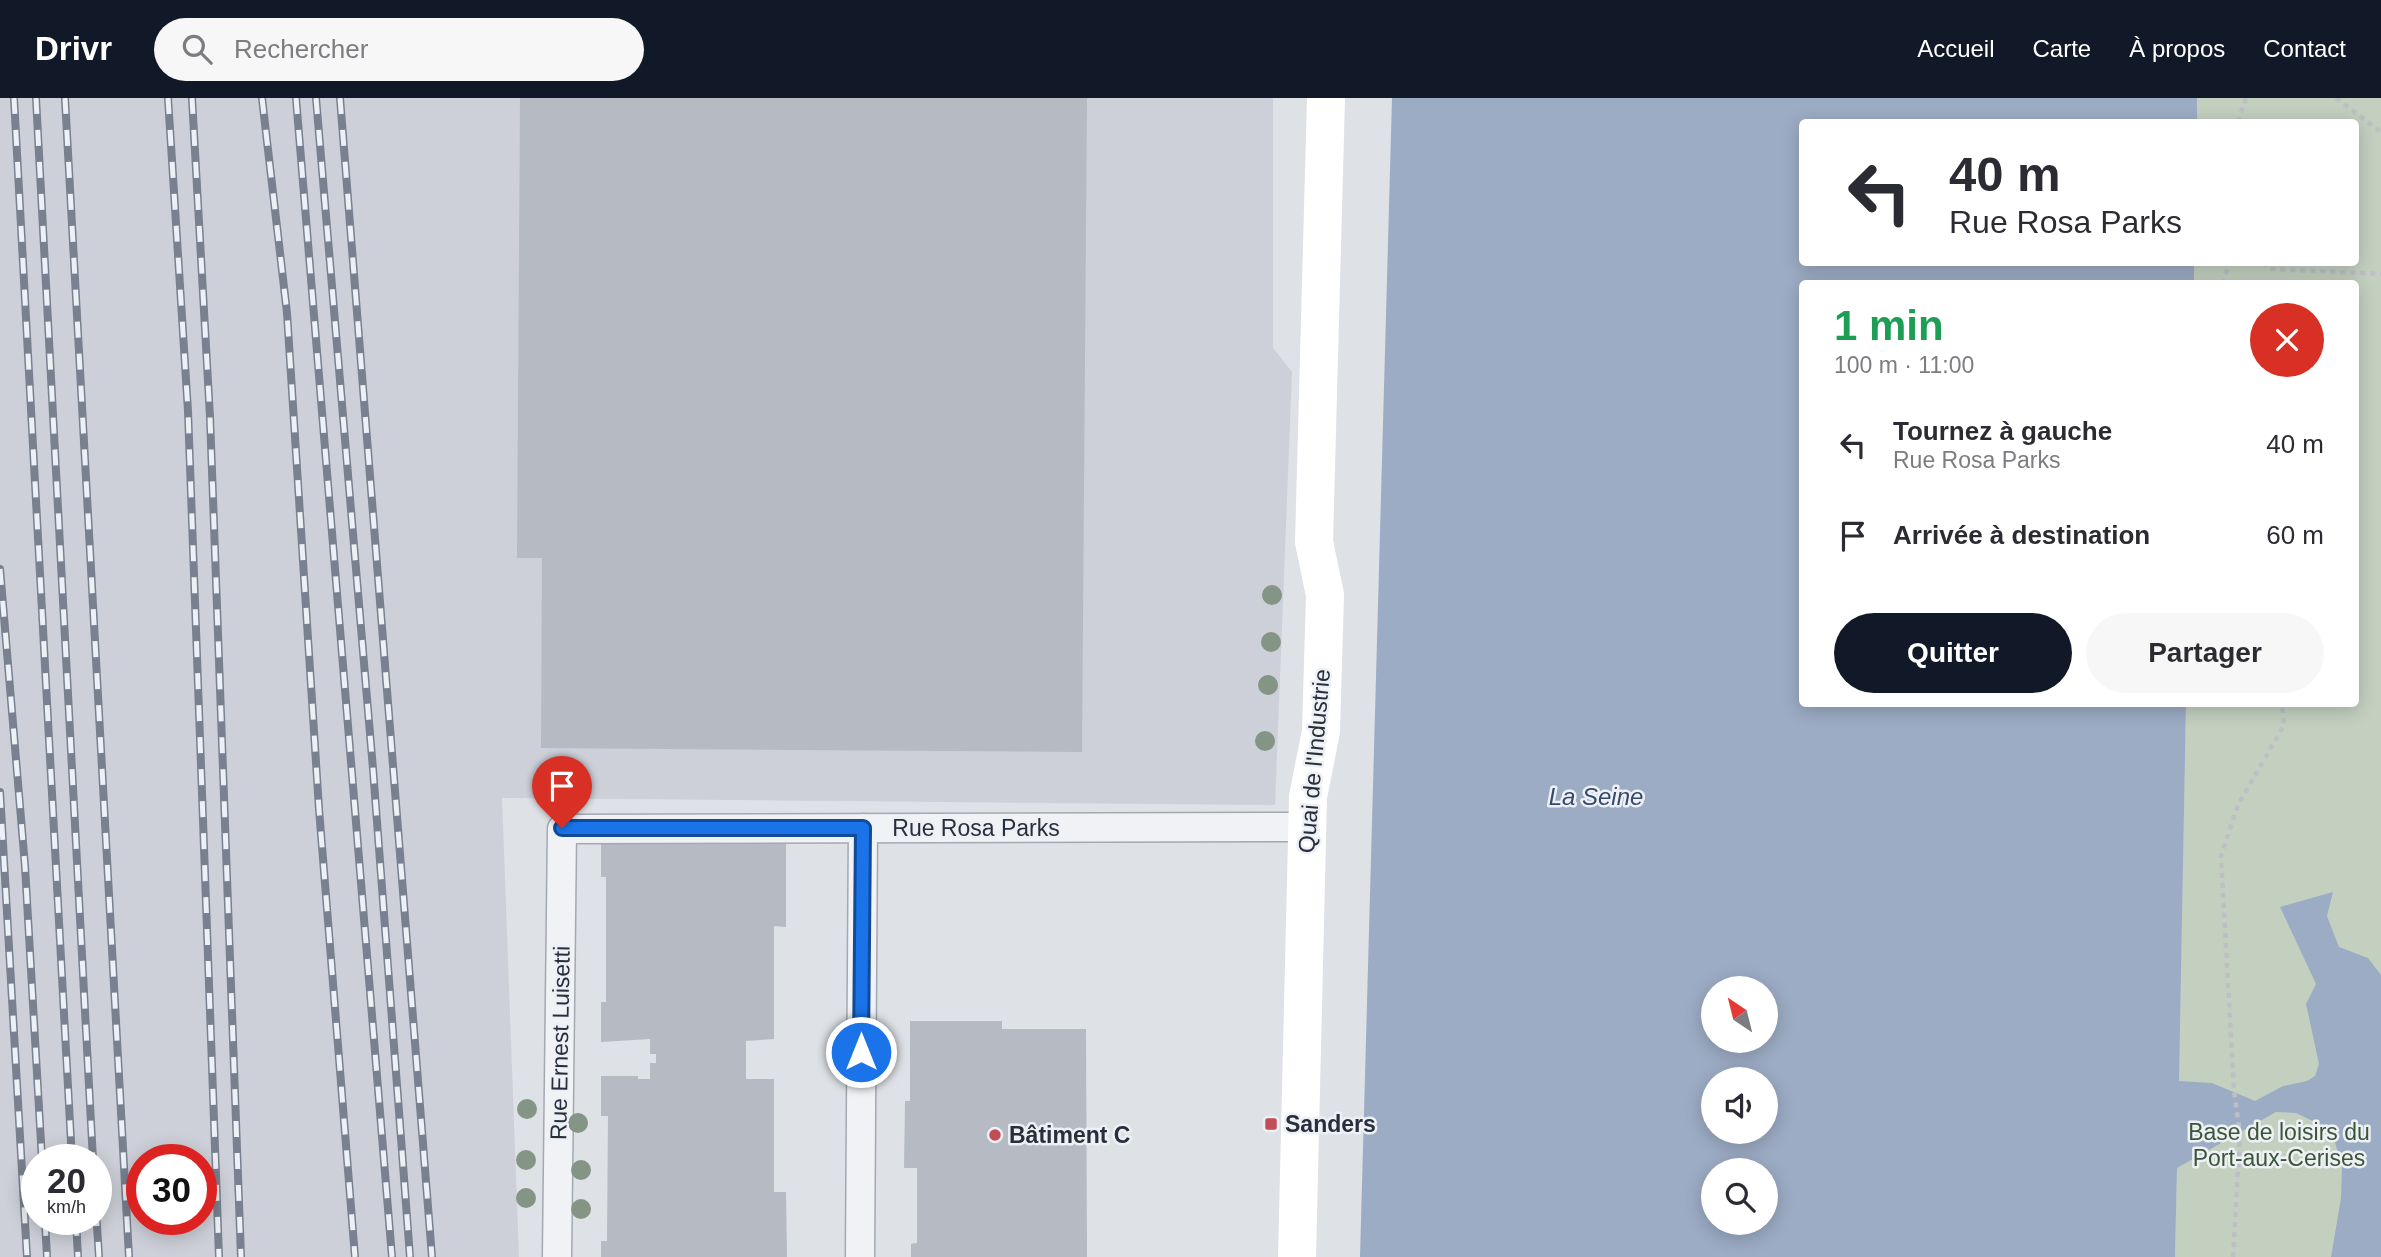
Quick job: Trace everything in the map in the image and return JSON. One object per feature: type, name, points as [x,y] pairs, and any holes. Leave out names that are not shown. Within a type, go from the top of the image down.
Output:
[{"type":"main road","name":"Quai de l'Industrie","points":[[1297,1257],[1308,797],[1321,731],[1325,595],[1314,542],[1326,98]]},
{"type":"street","name":"Rue Rosa Parks","points":[[562,828],[1307,827]]},
{"type":"street","name":"Rue Ernest Luisetti","points":[[557,1257],[562,828]]},
{"type":"street","points":[[860,1257],[863,828]]},
{"type":"path","points":[[2239,119],[2246,98]]},
{"type":"path","points":[[2336,98],[2381,132]]},
{"type":"path","points":[[2267,266],[2269,269],[2381,274]]},
{"type":"path","points":[[2233,1257],[2239,1134],[2234,1091],[2221,856],[2238,805],[2284,726],[2282,707]]},
{"type":"shaded area","points":[[0,98],[1273,98],[1273,348],[1292,372],[1275,805],[502,798],[519,1257],[0,1257]]},
{"type":"green space","name":"Base de loisirs du Port-aux-Cerises","points":[[2197,98],[2381,98],[2381,1257],[2175,1257],[2186,707],[2359,707],[2359,280],[2194,280],[2194,266],[2359,266],[2359,119],[2197,119]]},
{"type":"water","name":"La Seine","points":[[1392,98],[2197,98],[2197,119],[1799,119],[1799,266],[2194,266],[2194,280],[1799,280],[1799,707],[2186,707],[2179,1081],[2212,1083],[2255,1101],[2283,1086],[2307,1081],[2315,1076],[2319,1064],[2306,1004],[2316,984],[2280,907],[2333,892],[2327,916],[2339,947],[2368,958],[2381,975],[2381,1257],[2331,1257],[2341,1198],[2342,1168],[2335,1142],[2317,1123],[2296,1113],[2276,1112],[2177,1168],[2175,1257],[1360,1257]]},
{"type":"building","points":[[520,98],[1087,98],[1082,752],[541,748],[542,558],[517,558]]},
{"type":"building","points":[[642,835],[786,835],[786,927],[774,926],[774,1039],[746,1041],[746,1079],[774,1079],[774,1192],[786,1192],[787,1257],[601,1257],[601,1241],[607,1241],[608,1116],[601,1116],[601,1076],[638,1076],[638,1079],[650,1079],[650,1063],[656,1063],[656,1054],[650,1054],[650,1039],[601,1042],[601,1002],[606,1002],[606,877],[601,877],[601,838],[627,838],[627,844],[642,843]]},
{"type":"building","name":"Bâtiment C","points":[[910,1021],[1002,1021],[1002,1029],[1086,1029],[1087,1257],[911,1257],[911,1244],[917,1243],[917,1168],[904,1168],[905,1101],[910,1101]]},
{"type":"railway","points":[[14,98],[71,1144]]},
{"type":"railway","points":[[36,98],[92,1144]]},
{"type":"railway","points":[[65,98],[129,1257]]},
{"type":"railway","points":[[168,98],[188,411],[219,1257]]},
{"type":"railway","points":[[192,98],[210,417],[241,1257]]},
{"type":"railway","points":[[262,98],[287,313],[319,809],[355,1257]]},
{"type":"railway","points":[[296,98],[392,1257]]},
{"type":"railway","points":[[316,98],[373,769],[410,1257]]},
{"type":"railway","points":[[340,98],[432,1257]]},
{"type":"railway","points":[[0,569],[25,866],[41,1144]]},
{"type":"railway","points":[[0,792],[27,1257]]},
{"type":"railway","points":[[46,1235],[47,1257]]},
{"type":"railway","points":[[77,1235],[78,1257]]},
{"type":"railway","points":[[98,1235],[99,1257]]},
{"type":"place","name":"Sanders","points":[[1271,1124]]},
{"type":"place","name":"Bâtiment C","points":[[995,1135]]},
{"type":"route","points":[[562,828],[863,828],[861,1052]]}]
